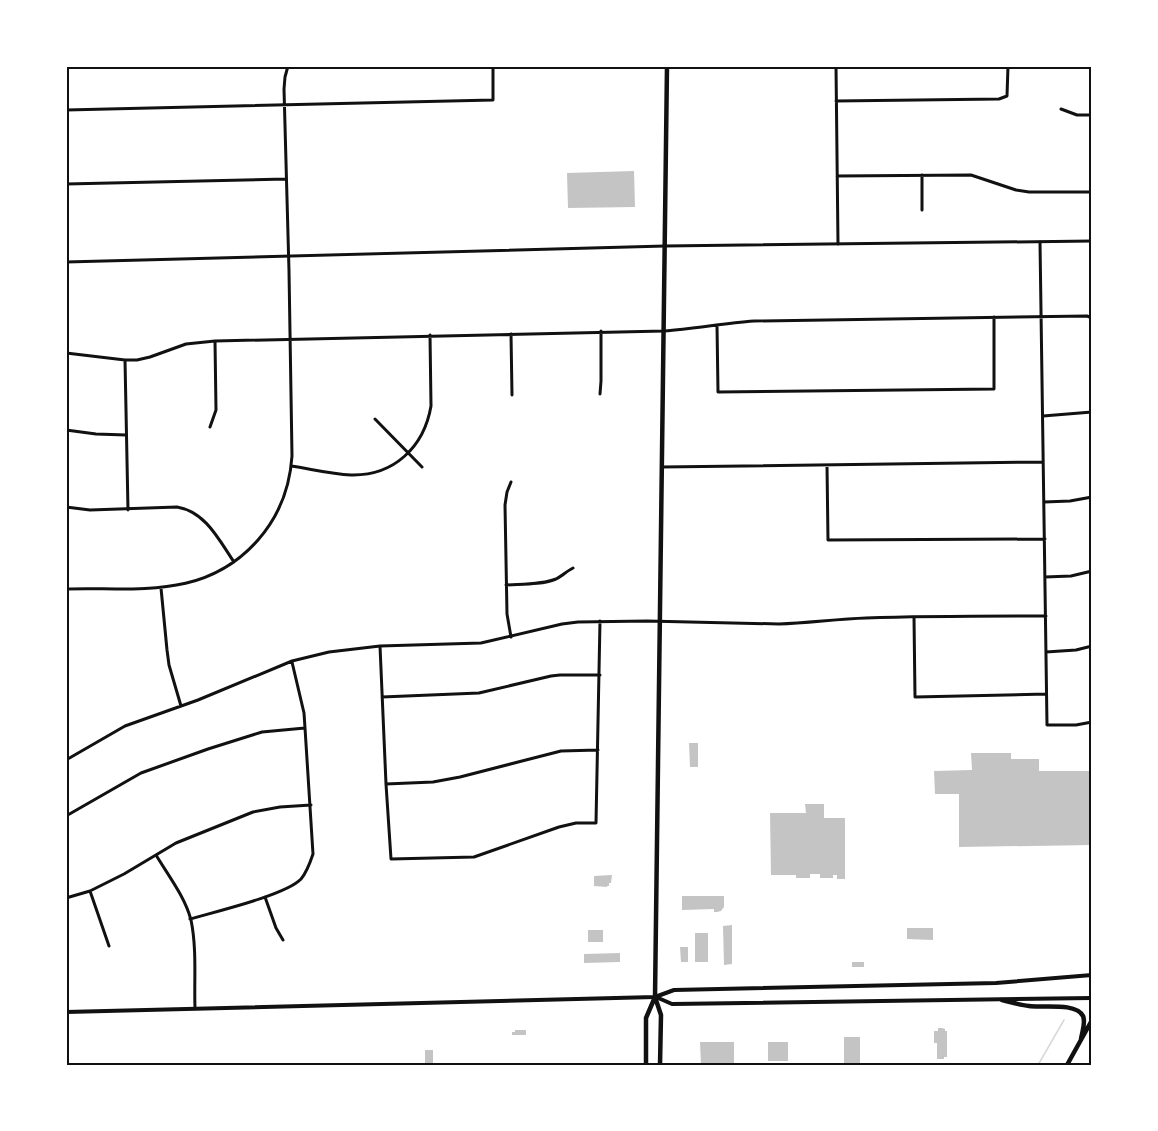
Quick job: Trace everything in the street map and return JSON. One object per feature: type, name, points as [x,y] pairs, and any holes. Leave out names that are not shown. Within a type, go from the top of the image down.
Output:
[{"type":"main road","points":[[660,1065],[661,1015],[655,997],[667,66]]},
{"type":"main road","points":[[66,1012],[655,997],[674,990],[996,983],[1092,975]]},
{"type":"main road","points":[[655,997],[672,1004],[1092,998]]},
{"type":"main road","points":[[646,1065],[646,1018],[655,997]]},
{"type":"main road","points":[[1002,1000],[1030,1006],[1076,1009],[1083,1017],[1081,1039]]},
{"type":"main road","points":[[1067,1065],[1092,1020]]},
{"type":"street","points":[[66,589],[161,588],[201,580],[234,562],[254,544],[270,524],[282,501],[291,466],[284,104],[285,77],[288,66]]},
{"type":"street","points":[[66,110],[493,100],[493,66]]},
{"type":"street","points":[[836,66],[838,244]]},
{"type":"street","points":[[836,101],[999,99],[1007,96],[1008,66]]},
{"type":"street","points":[[1061,109],[1077,115],[1092,115]]},
{"type":"street","points":[[922,175],[922,210]]},
{"type":"street","points":[[837,176],[971,175],[1029,192],[1092,192]]},
{"type":"street","points":[[66,184],[286,179]]},
{"type":"street","points":[[66,262],[665,246],[1092,241]]},
{"type":"street","points":[[1040,242],[1047,725],[1076,725],[1092,722]]},
{"type":"street","points":[[66,353],[125,360],[150,357],[186,344],[215,341],[664,331],[754,321],[1087,316],[1092,318]]},
{"type":"street","points":[[717,325],[718,392],[994,389],[994,317]]},
{"type":"street","points":[[600,394],[601,331]]},
{"type":"street","points":[[511,334],[512,395]]},
{"type":"street","points":[[291,466],[350,475],[361,474],[382,470],[408,453],[421,436],[431,406],[430,335]]},
{"type":"street","points":[[210,427],[216,410],[215,341]]},
{"type":"street","points":[[125,360],[128,510]]},
{"type":"street","points":[[1043,416],[1092,412]]},
{"type":"street","points":[[375,419],[422,467]]},
{"type":"street","points":[[66,430],[126,435]]},
{"type":"street","points":[[662,467],[1043,462]]},
{"type":"street","points":[[827,465],[828,540],[1045,539]]},
{"type":"street","points":[[511,482],[505,505],[507,614],[511,637]]},
{"type":"street","points":[[1044,502],[1092,497]]},
{"type":"street","points":[[66,507],[90,510],[186,508],[212,529],[234,562]]},
{"type":"street","points":[[507,585],[542,583],[573,568]]},
{"type":"street","points":[[1045,577],[1092,572]]},
{"type":"street","points":[[161,588],[168,658],[181,706]]},
{"type":"street","points":[[66,760],[125,726],[292,662],[329,652],[380,646],[471,644],[562,624],[600,621],[797,623],[864,618],[1046,616]]},
{"type":"street","points":[[914,617],[915,697],[1047,694]]},
{"type":"street","points":[[380,646],[391,859],[474,857],[559,827],[576,823],[596,823],[600,621]]},
{"type":"street","points":[[1046,652],[1076,650],[1092,646]]},
{"type":"street","points":[[190,919],[285,890],[300,880],[308,869],[313,854],[304,713],[292,662]]},
{"type":"street","points":[[382,697],[479,693],[550,676],[600,675]]},
{"type":"street","points":[[66,816],[141,773],[262,732],[305,728]]},
{"type":"street","points":[[386,784],[433,782],[561,751],[598,750]]},
{"type":"street","points":[[66,898],[90,891],[124,874],[176,843],[254,812],[311,805]]},
{"type":"street","points":[[156,855],[179,892],[190,919],[195,1008]]},
{"type":"street","points":[[90,891],[109,946]]},
{"type":"street","points":[[265,897],[276,928],[283,940]]},
{"type":"building","points":[[634,171],[635,207],[568,208],[567,173]]},
{"type":"building","points":[[689,743],[698,743],[698,767],[690,767]]},
{"type":"building","points":[[971,753],[1011,753],[1011,759],[1039,759],[1039,771],[1092,771],[1092,845],[959,847],[959,794],[935,794],[934,771],[972,770]]},
{"type":"building","points":[[805,804],[824,804],[824,818],[845,818],[845,879],[837,879],[837,875],[833,875],[833,878],[820,878],[820,874],[810,874],[810,878],[796,878],[796,875],[771,875],[770,813],[806,813]]},
{"type":"building","points":[[612,875],[609,886],[594,886],[594,876]]},
{"type":"building","points":[[682,896],[724,896],[724,907],[717,912],[714,912],[714,909],[682,910]]},
{"type":"building","points":[[732,925],[732,964],[724,965],[723,926]]},
{"type":"building","points":[[907,928],[933,928],[933,940],[907,939]]},
{"type":"building","points":[[588,930],[603,930],[603,942],[588,942]]},
{"type":"building","points":[[695,933],[708,933],[708,962],[695,962]]},
{"type":"building","points":[[680,947],[688,947],[688,962],[681,962]]},
{"type":"building","points":[[620,953],[620,962],[584,963],[584,954]]},
{"type":"building","points":[[852,962],[864,962],[864,967],[852,967]]},
{"type":"building","points":[[938,1028],[947,1031],[947,1057],[944,1059],[937,1059],[934,1031],[938,1031]]},
{"type":"building","points":[[515,1030],[526,1030],[526,1035],[512,1035]]},
{"type":"building","points":[[844,1037],[860,1037],[860,1065],[844,1065]]},
{"type":"building","points":[[700,1042],[734,1042],[734,1065],[701,1065]]},
{"type":"building","points":[[768,1042],[788,1042],[788,1061],[768,1061]]},
{"type":"building","points":[[425,1050],[433,1050],[433,1065],[425,1065]]},
{"type":"waterway","points":[[1038,1065],[1064,1020]]}]
